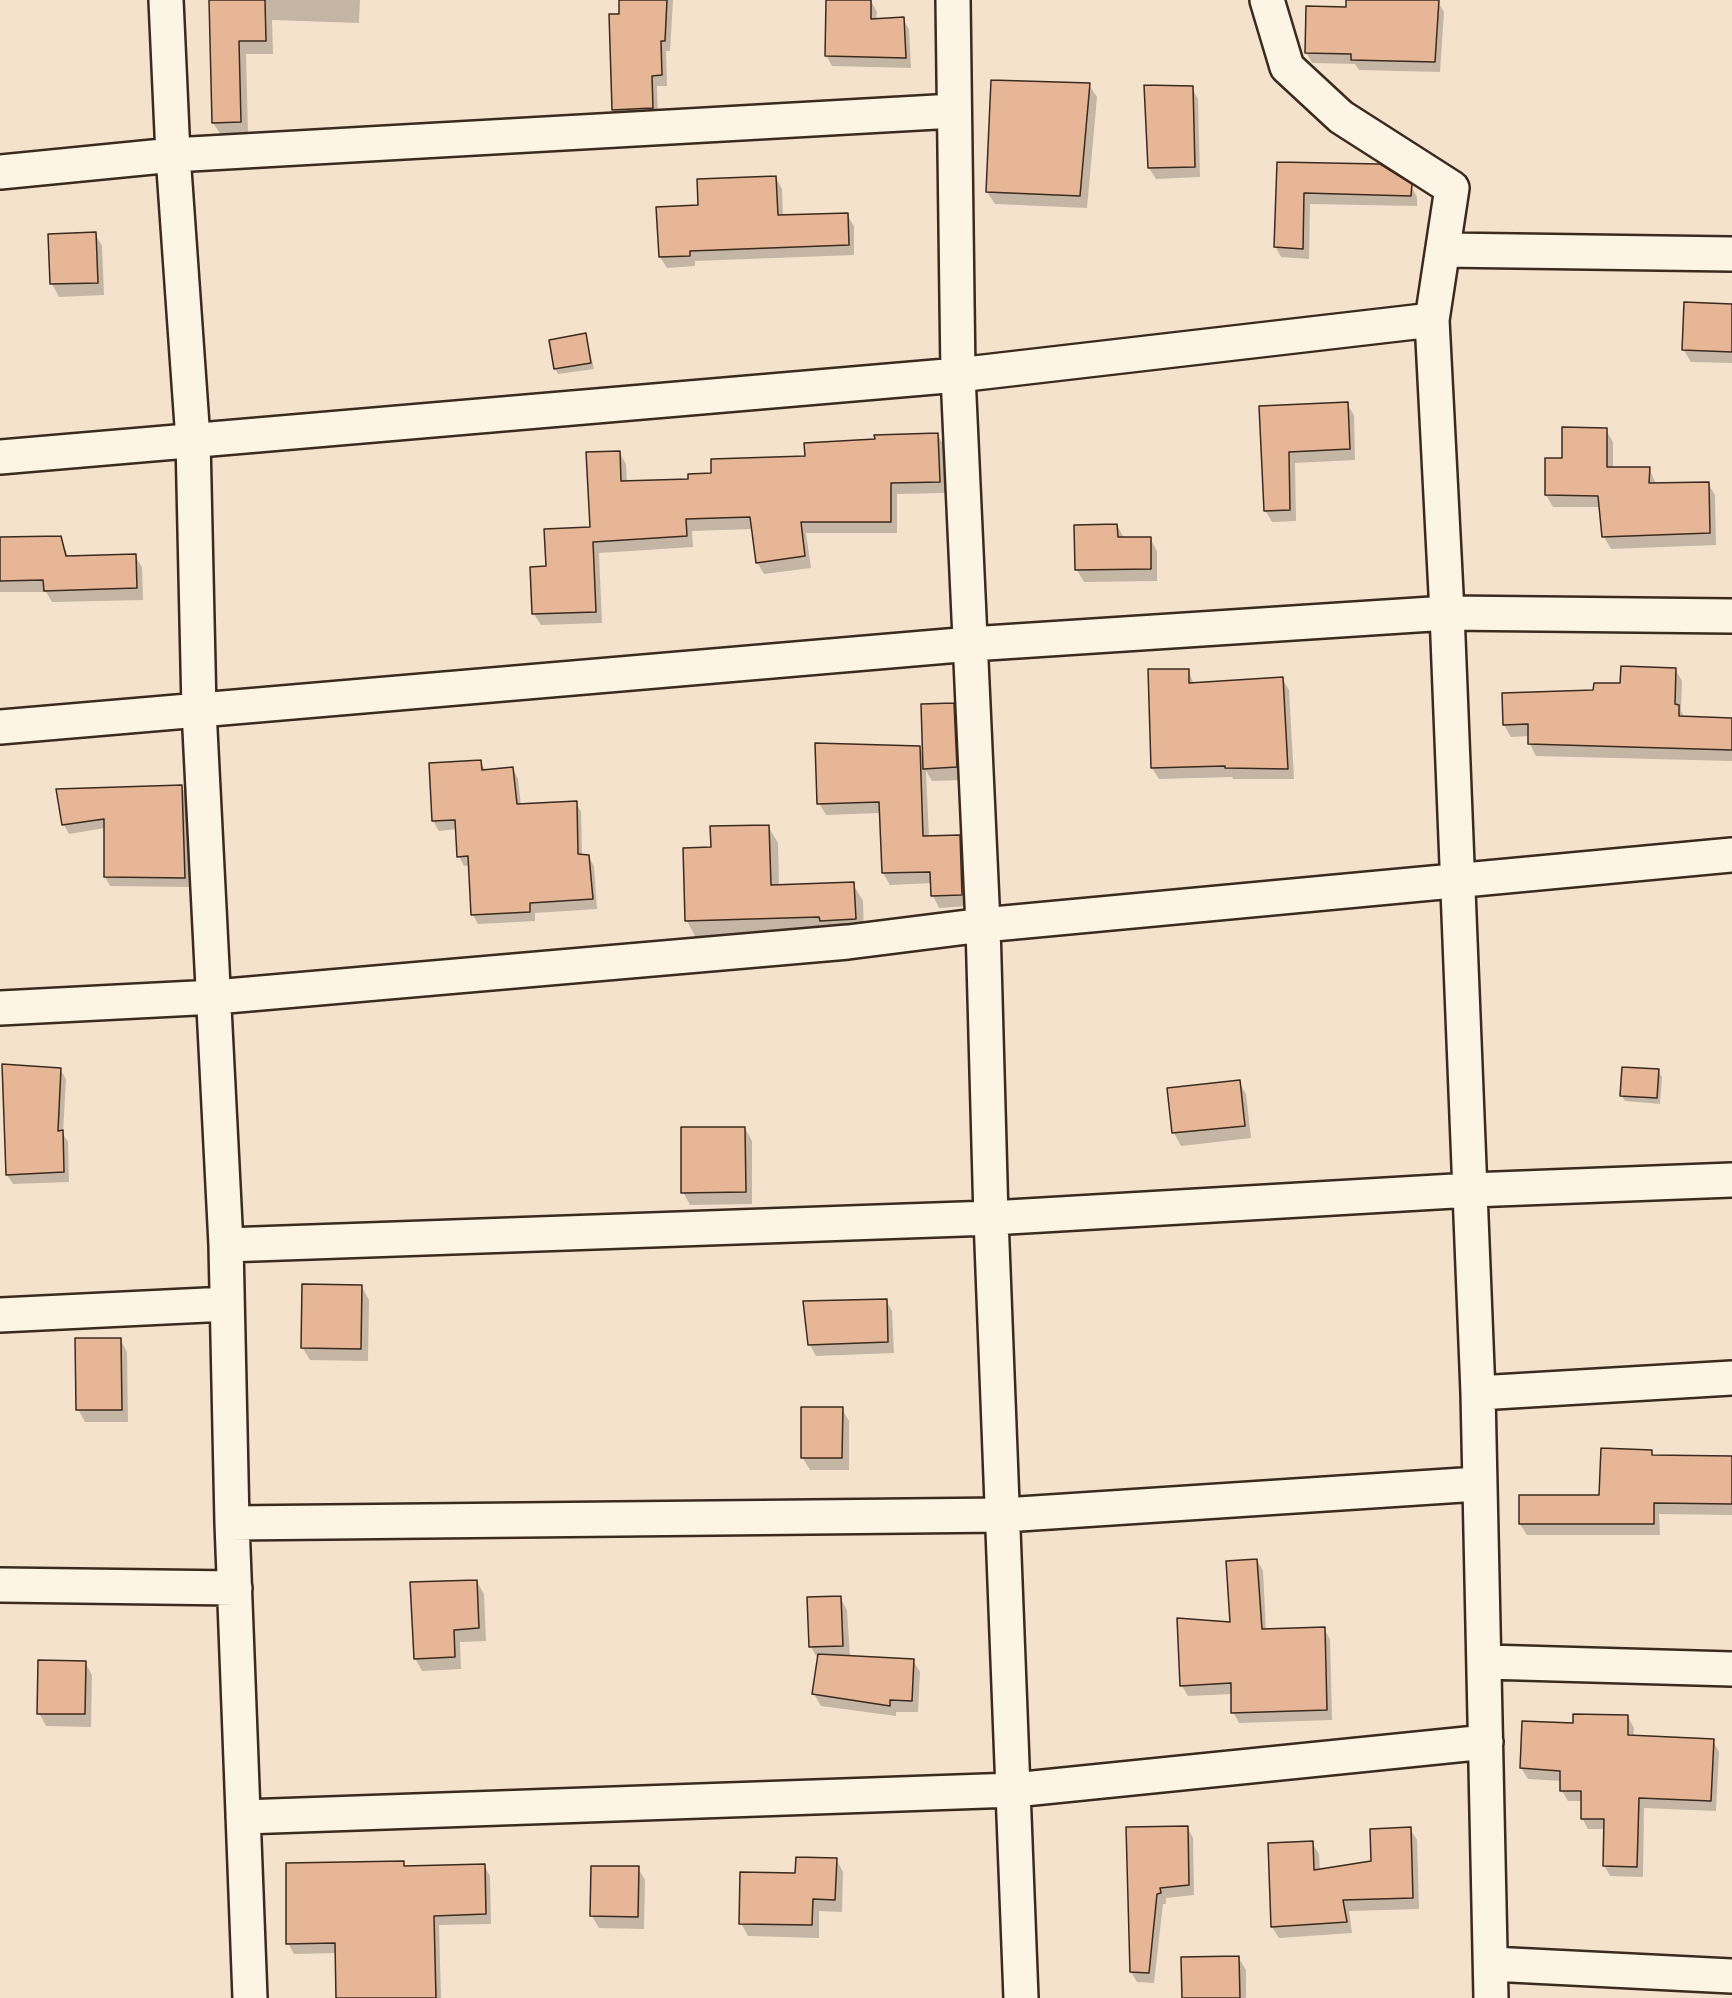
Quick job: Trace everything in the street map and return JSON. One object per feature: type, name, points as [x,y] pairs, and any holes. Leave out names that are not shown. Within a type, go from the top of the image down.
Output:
[{"type":"street","points":[[166,0],[173,155],[193,440],[199,710],[226,1245],[232,1524],[250,1998]]},
{"type":"street","points":[[953,0],[958,375],[983,925],[991,1218],[1021,1998]]},
{"type":"street","points":[[1266,0],[1287,67],[1341,117],[1452,188],[1432,320],[1447,614],[1456,881],[1471,1190],[1478,1394],[1478,1484],[1486,1662],[1491,1998]]},
{"type":"street","points":[[0,172],[173,155],[954,111]]},
{"type":"street","points":[[1444,250],[1732,254]]},
{"type":"street","points":[[0,457],[958,375],[1432,320]]},
{"type":"street","points":[[0,727],[971,644],[1447,614],[1732,616]]},
{"type":"street","points":[[0,1008],[215,997],[848,942],[983,925],[1732,855]]},
{"type":"street","points":[[226,1245],[991,1218],[1471,1190],[1732,1180]]},
{"type":"street","points":[[0,1315],[227,1304]]},
{"type":"street","points":[[1478,1394],[1732,1378]]},
{"type":"street","points":[[232,1524],[1004,1515],[1478,1484]]},
{"type":"street","points":[[0,1585],[235,1588]]},
{"type":"street","points":[[1486,1662],[1732,1669]]},
{"type":"street","points":[[243,1817],[1014,1790],[1486,1742]]},
{"type":"street","points":[[1491,1964],[1732,1976]]},
{"type":"building","points":[[209,0],[265,0],[266,41],[239,41],[241,122],[212,123]]},
{"type":"building","points":[[619,0],[667,0],[665,41],[661,41],[662,75],[652,76],[653,108],[612,110],[609,14],[619,14]]},
{"type":"building","points":[[826,0],[871,0],[871,19],[904,17],[906,58],[825,56]]},
{"type":"building","points":[[1346,0],[1439,0],[1435,62],[1351,60],[1351,54],[1305,53],[1306,6],[1346,7]]},
{"type":"building","points":[[991,80],[1090,83],[1080,196],[986,192]]},
{"type":"building","points":[[1144,85],[1193,86],[1195,167],[1148,168]]},
{"type":"building","points":[[1277,162],[1380,164],[1412,184],[1411,196],[1304,193],[1303,249],[1274,247]]},
{"type":"building","points":[[776,176],[778,215],[848,213],[849,245],[690,251],[690,256],[659,257],[656,207],[698,205],[697,179]]},
{"type":"building","points":[[96,232],[98,283],[50,284],[48,234]]},
{"type":"building","points":[[1684,302],[1732,304],[1732,352],[1682,350]]},
{"type":"building","points":[[586,333],[591,363],[554,369],[549,340]]},
{"type":"building","points":[[1348,402],[1350,449],[1289,452],[1290,510],[1264,511],[1259,406]]},
{"type":"building","points":[[1562,427],[1607,428],[1607,467],[1650,467],[1649,483],[1709,482],[1710,533],[1602,537],[1598,496],[1545,495],[1545,458],[1562,458]]},
{"type":"building","points":[[938,433],[940,482],[891,483],[891,522],[801,522],[805,556],[756,563],[750,517],[686,519],[687,536],[593,542],[596,612],[532,614],[530,567],[546,566],[544,529],[590,527],[586,452],[620,451],[621,481],[688,479],[688,474],[711,473],[711,459],[805,456],[804,443],[875,439],[874,435]]},
{"type":"building","points":[[1117,524],[1118,537],[1151,537],[1151,569],[1075,570],[1074,525]]},
{"type":"building","points":[[61,536],[66,556],[136,554],[137,588],[44,591],[43,580],[0,581],[0,537]]},
{"type":"building","points":[[1621,666],[1676,668],[1675,704],[1679,705],[1679,716],[1732,718],[1732,750],[1528,744],[1528,724],[1503,725],[1502,693],[1593,690],[1594,683],[1620,683]]},
{"type":"building","points":[[1148,669],[1189,669],[1189,683],[1283,677],[1288,769],[1225,768],[1225,766],[1151,768]]},
{"type":"building","points":[[954,703],[957,767],[923,769],[921,704]]},
{"type":"building","points":[[815,743],[920,746],[923,836],[960,835],[962,895],[931,896],[930,872],[882,873],[879,802],[817,804]]},
{"type":"building","points":[[481,760],[482,770],[513,767],[517,804],[577,801],[578,854],[589,855],[593,899],[530,903],[530,912],[471,915],[468,856],[457,857],[455,820],[432,821],[429,763]]},
{"type":"building","points":[[182,785],[185,878],[104,877],[104,819],[62,825],[56,789]]},
{"type":"building","points":[[769,825],[771,885],[854,882],[856,919],[820,921],[819,917],[685,921],[683,848],[711,847],[710,826]]},
{"type":"building","points":[[2,1064],[61,1068],[58,1131],[63,1130],[64,1172],[6,1175]]},
{"type":"building","points":[[1622,1067],[1659,1069],[1657,1098],[1620,1096]]},
{"type":"building","points":[[1240,1080],[1245,1126],[1172,1133],[1167,1088]]},
{"type":"building","points":[[681,1127],[745,1127],[746,1192],[681,1193]]},
{"type":"building","points":[[302,1284],[362,1285],[361,1349],[301,1348]]},
{"type":"building","points":[[887,1299],[888,1342],[808,1345],[803,1301]]},
{"type":"building","points":[[75,1338],[121,1338],[122,1410],[76,1410]]},
{"type":"building","points":[[801,1407],[843,1407],[842,1458],[801,1458]]},
{"type":"building","points":[[1601,1448],[1652,1450],[1652,1455],[1732,1456],[1732,1504],[1654,1503],[1654,1524],[1519,1524],[1519,1495],[1599,1495]]},
{"type":"building","points":[[1257,1559],[1262,1629],[1325,1627],[1327,1710],[1231,1713],[1231,1683],[1180,1686],[1177,1618],[1230,1622],[1226,1561]]},
{"type":"building","points":[[477,1580],[479,1628],[454,1630],[455,1657],[414,1659],[410,1582]]},
{"type":"building","points":[[841,1596],[843,1646],[809,1647],[807,1597]]},
{"type":"building","points":[[818,1654],[914,1659],[912,1701],[890,1700],[890,1706],[812,1694]]},
{"type":"building","points":[[38,1660],[86,1661],[85,1714],[37,1714]]},
{"type":"building","points":[[1573,1714],[1628,1715],[1628,1735],[1714,1739],[1711,1801],[1639,1798],[1637,1867],[1603,1866],[1604,1819],[1581,1819],[1581,1791],[1560,1791],[1560,1771],[1520,1768],[1522,1721],[1573,1723]]},
{"type":"building","points":[[1188,1826],[1189,1885],[1160,1888],[1161,1893],[1157,1894],[1149,1973],[1130,1972],[1126,1827]]},
{"type":"building","points":[[1411,1827],[1413,1898],[1343,1900],[1347,1922],[1271,1927],[1268,1843],[1313,1841],[1314,1870],[1371,1861],[1370,1829]]},
{"type":"building","points":[[796,1857],[837,1858],[835,1900],[813,1899],[812,1925],[739,1924],[740,1872],[795,1873]]},
{"type":"building","points":[[404,1861],[404,1866],[485,1864],[486,1914],[434,1916],[436,1998],[336,1998],[335,1943],[286,1944],[286,1863]]},
{"type":"building","points":[[591,1866],[639,1866],[638,1917],[590,1916]]},
{"type":"building","points":[[1239,1956],[1240,1998],[1182,1998],[1181,1957]]}]
